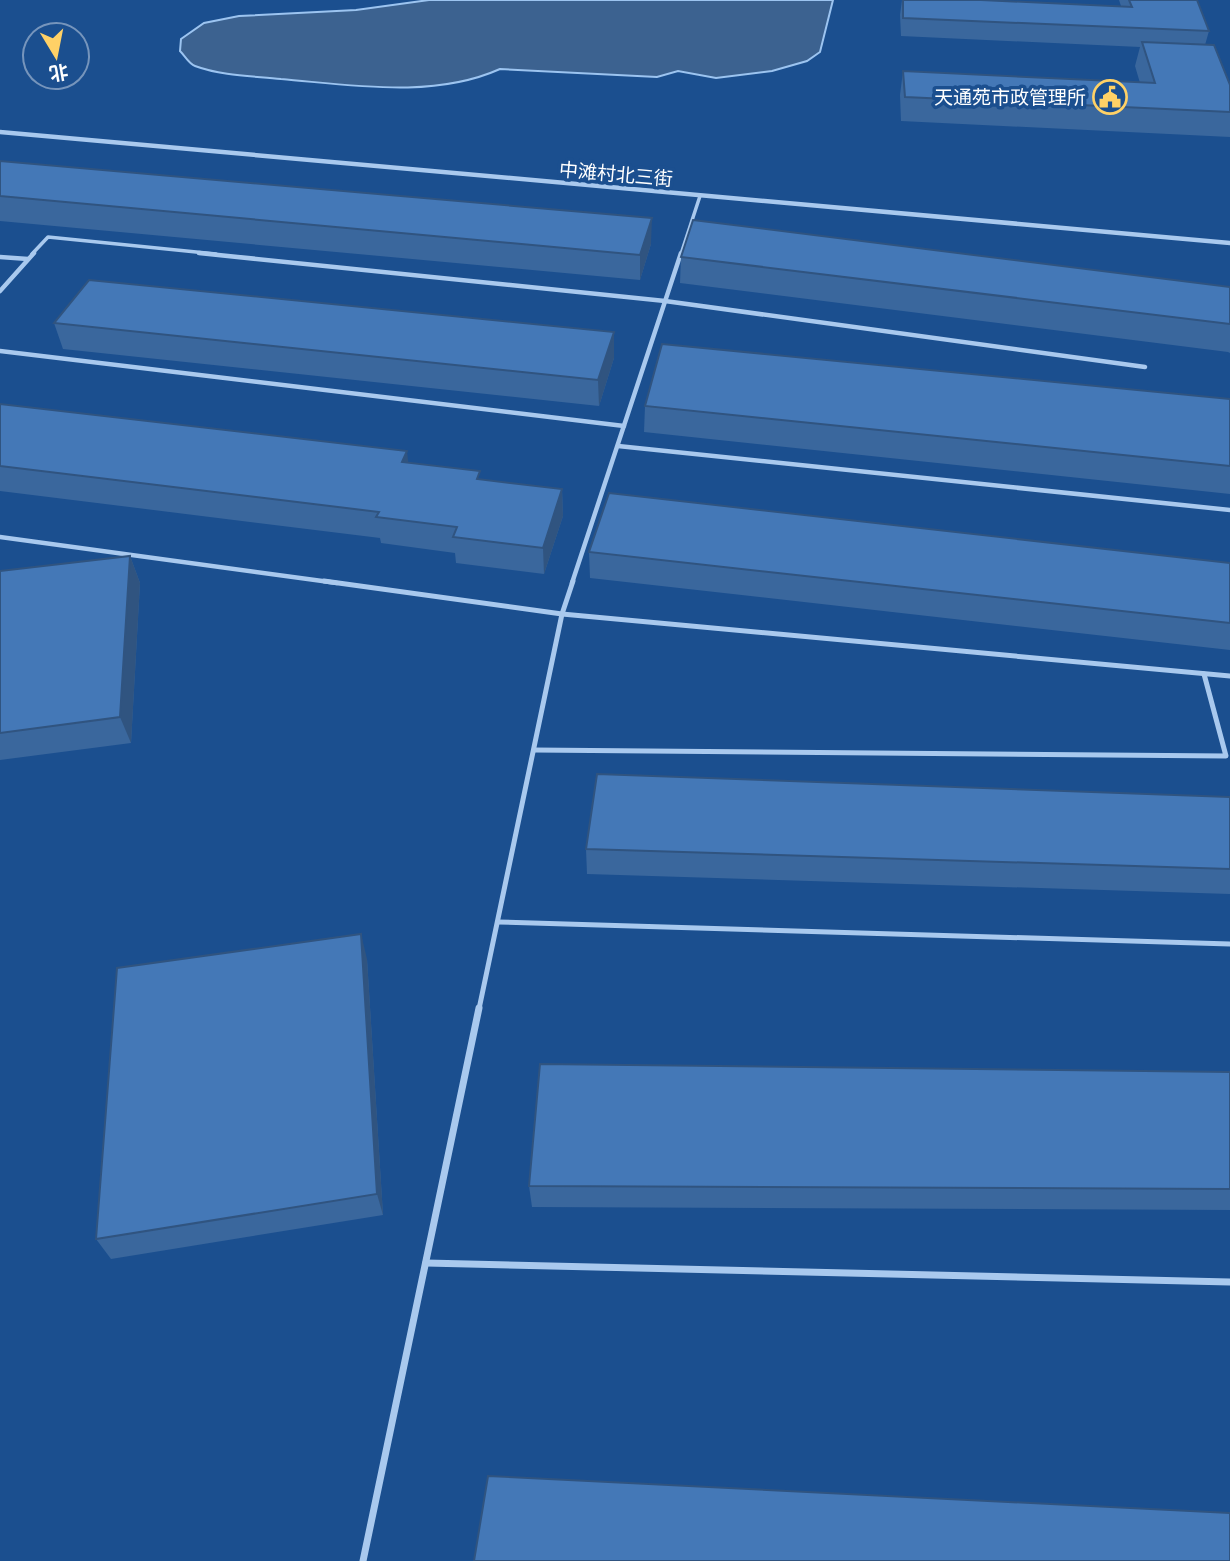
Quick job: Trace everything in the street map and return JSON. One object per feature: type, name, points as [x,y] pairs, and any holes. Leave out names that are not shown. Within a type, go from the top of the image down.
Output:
[{"type":"street","name":"中滩村北三街","points":[[0,132],[1230,243]]},
{"type":"lane","points":[[363,1561],[562,614],[700,195]]},
{"type":"lane","points":[[0,291],[48,237],[665,301],[1145,367]]},
{"type":"lane","points":[[0,257],[28,259]]},
{"type":"lane","points":[[0,351],[624,426]]},
{"type":"lane","points":[[618,446],[1230,510]]},
{"type":"lane","points":[[0,537],[562,614],[1230,676]]},
{"type":"lane","points":[[534,750],[1226,757],[1204,674]]},
{"type":"lane","points":[[498,922],[1230,944]]},
{"type":"lane","points":[[426,1263],[1230,1282]]},
{"type":"water","points":[[429,0],[833,0],[820,52],[807,61],[772,71],[716,78],[678,71],[657,77],[500,69],[448,84],[392,88],[216,72],[193,65],[180,51],[181,39],[204,23],[239,16],[356,10]]},
{"type":"building","points":[[903,0],[981,0],[1132,7],[1129,0],[1197,0],[1209,31],[903,18]]},
{"type":"building","points":[[1142,42],[1214,45],[1230,85],[1230,112],[905,97],[903,71],[1155,83]]},
{"type":"building","points":[[0,161],[652,218],[640,255],[0,196]]},
{"type":"building","points":[[693,220],[1230,287],[1230,324],[681,257]]},
{"type":"building","points":[[89,280],[614,332],[598,380],[54,323]]},
{"type":"building","points":[[662,344],[1230,399],[1230,466],[645,406]]},
{"type":"building","points":[[0,404],[407,451],[402,462],[480,471],[477,479],[562,489],[543,548],[453,537],[457,527],[376,517],[379,512],[0,466]]},
{"type":"building","points":[[609,493],[1230,563],[1230,623],[589,552]]},
{"type":"building","points":[[130,556],[120,717],[0,733],[0,571]]},
{"type":"building","points":[[597,774],[1230,797],[1230,869],[586,849]]},
{"type":"building","points":[[361,934],[377,1194],[96,1239],[117,968]]},
{"type":"building","points":[[540,1064],[1230,1072],[1230,1189],[529,1186]]},
{"type":"building","points":[[488,1476],[1230,1513],[1230,1561],[474,1561]]},
{"type":"place","name":"天通苑市政管理所","points":[[1110,97]]}]
